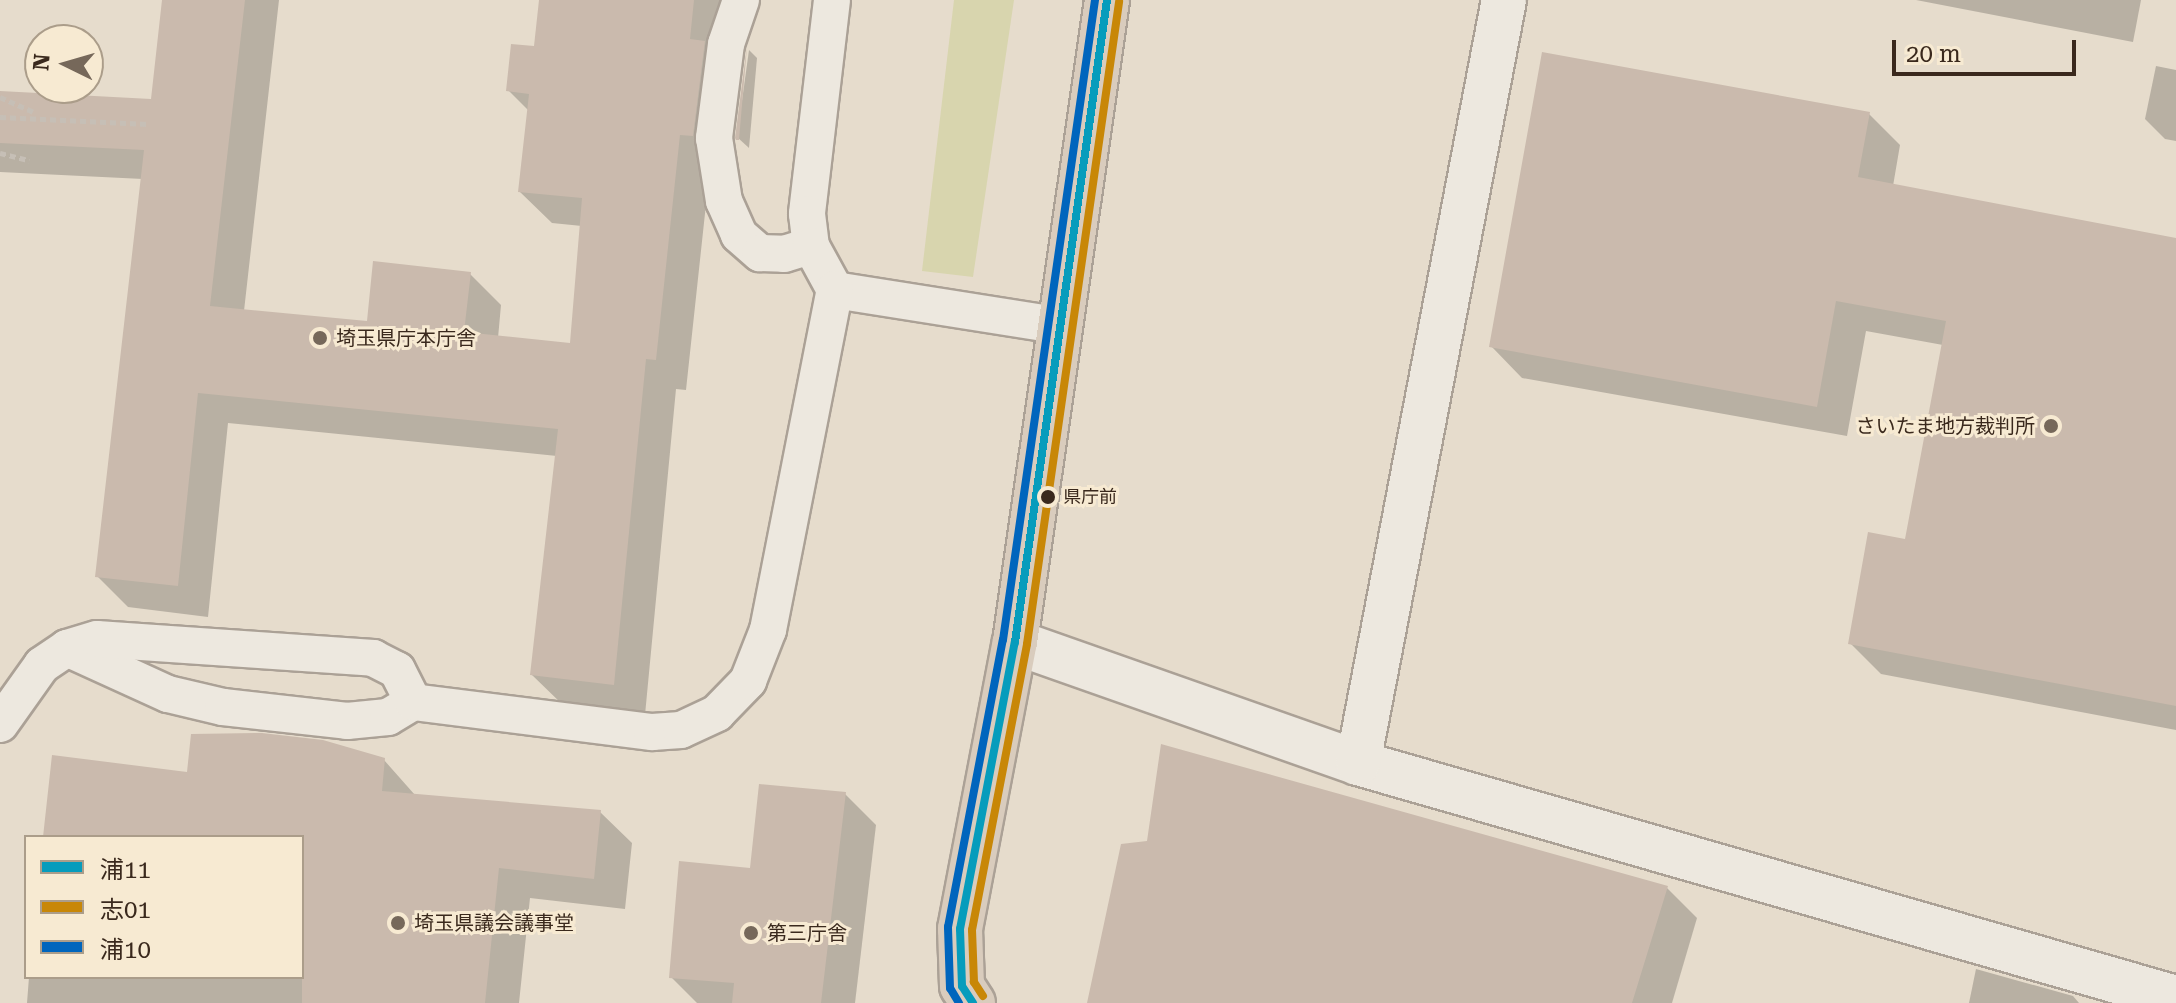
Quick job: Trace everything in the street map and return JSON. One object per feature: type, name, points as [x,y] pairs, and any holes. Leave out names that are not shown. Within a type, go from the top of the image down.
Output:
[{"type":"highway","points":[[965,997],[960,929],[1015,642],[1107,0]]},
{"type":"street","points":[[1358,763],[1504,0]]},
{"type":"street","points":[[1015,642],[1358,763],[2176,998]]},
{"type":"lane","points":[[741,0],[726,44],[714,138],[724,201],[739,235],[760,253],[784,254],[811,246]]},
{"type":"lane","points":[[67,648],[168,694],[223,707],[347,721],[388,717],[413,702],[652,732],[681,730],[735,699],[768,630],[835,290],[811,246],[807,214],[832,0]]},
{"type":"lane","points":[[835,290],[1062,326]]},
{"type":"lane","points":[[0,724],[42,665],[67,648],[97,639],[133,638],[373,658],[397,670],[413,702]]},
{"type":"path","points":[[0,97],[33,112]]},
{"type":"path","points":[[0,117],[148,124]]},
{"type":"path","points":[[0,153],[29,160]]},
{"type":"shaded area","points":[[954,0],[1014,0],[973,277],[922,271]]},
{"type":"building","name":"埼玉県庁本庁舎","points":[[162,0],[245,0],[210,306],[367,321],[373,261],[471,272],[464,332],[570,343],[582,198],[518,192],[529,94],[506,91],[511,44],[534,46],[539,0],[694,0],[690,39],[705,41],[693,136],[680,135],[656,360],[646,359],[614,685],[530,675],[558,429],[198,393],[178,586],[95,577],[144,150],[0,143],[0,91],[24,92],[24,104],[104,104],[104,97],[151,99]]},
{"type":"building","points":[[747,46],[739,140],[736,140],[735,138]]},
{"type":"building","points":[[1542,52],[1870,112],[1858,177],[2176,238],[2176,706],[1848,644],[1868,532],[1905,539],[1946,321],[1836,301],[1817,407],[1489,347]]},
{"type":"building","name":"埼玉県議会議事堂","points":[[262,733],[323,740],[385,758],[382,791],[601,810],[594,879],[499,868],[485,1003],[302,1003],[304,835],[43,835],[52,755],[187,772],[191,734]]},
{"type":"building","points":[[1161,744],[1668,886],[1632,1003],[1087,1003],[1121,844],[1147,841]]},
{"type":"building","name":"第三庁舎","points":[[759,784],[846,792],[821,1003],[732,1003],[734,983],[669,978],[679,861],[750,868]]},
{"type":"transit line","name":"浦10","points":[[959,1003],[950,988],[948,927],[1003,640],[1095,0]]},
{"type":"transit line","name":"浦11","points":[[973,1003],[962,986],[960,929],[1015,642],[1107,0]]},
{"type":"transit line","name":"志01","points":[[983,996],[974,982],[972,930],[1027,644],[1119,2]]},
{"type":"place","name":"埼玉県庁本庁舎","points":[[320,338]]},
{"type":"place","name":"さいたま地方裁判所","points":[[2051,426]]},
{"type":"place","name":"県庁前","points":[[1048,497]]},
{"type":"place","name":"埼玉県議会議事堂","points":[[398,923]]},
{"type":"place","name":"第三庁舎","points":[[751,933]]}]
